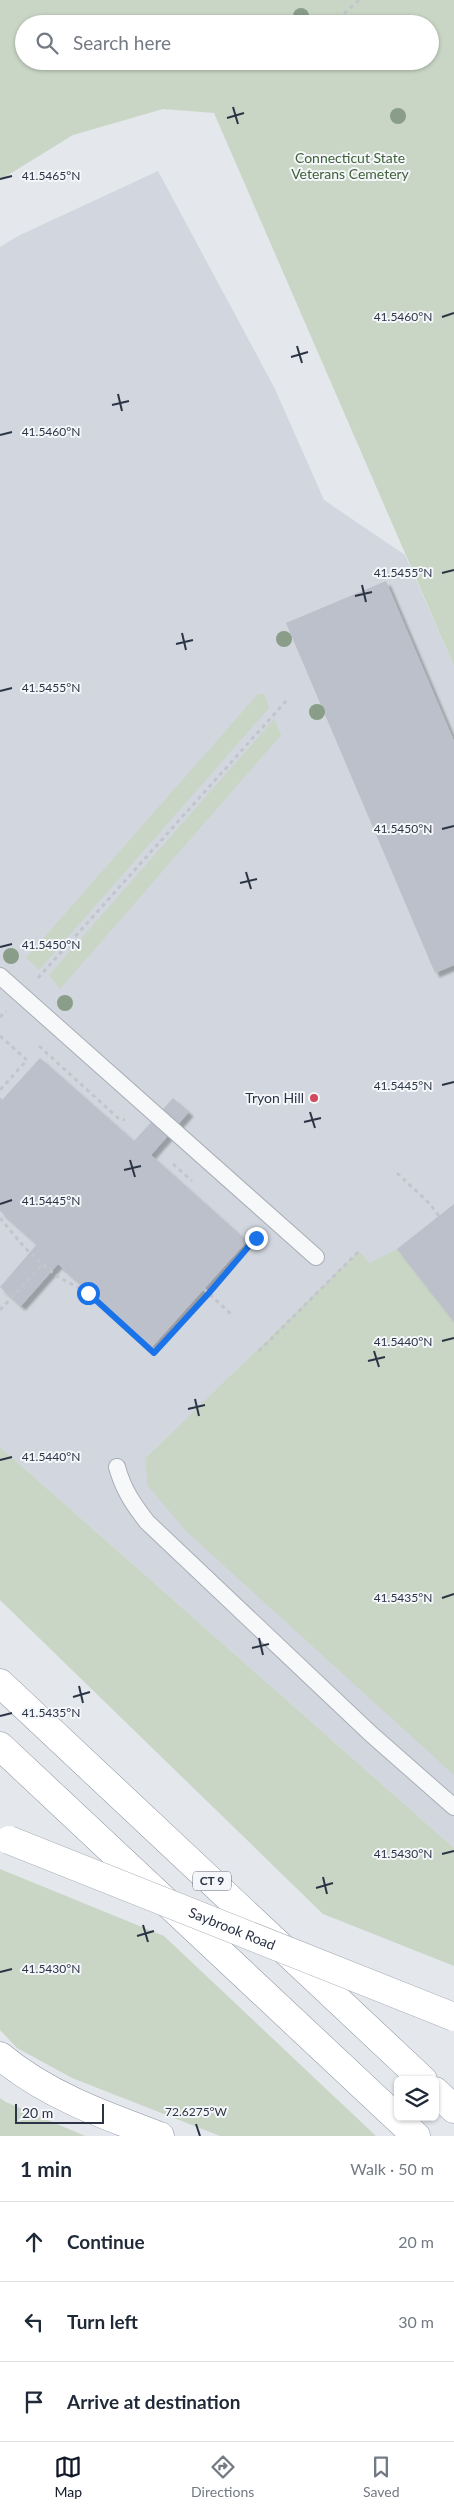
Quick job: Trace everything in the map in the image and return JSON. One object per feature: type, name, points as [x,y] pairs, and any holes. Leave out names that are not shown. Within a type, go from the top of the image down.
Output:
[{"type":"main road","name":"CT 9","points":[[0,1683],[419,2076]]},
{"type":"main road","points":[[0,1746],[416,2136]]},
{"type":"main road","name":"Saybrook Road","points":[[5,1839],[454,2017]]},
{"type":"main road","points":[[0,2056],[52,2092],[92,2110],[160,2136]]},
{"type":"main road","points":[[439,2095],[454,2109]]},
{"type":"lane","points":[[0,976],[316,1257]]},
{"type":"lane","points":[[117,1467],[122,1486],[152,1528],[371,1734],[454,1806]]},
{"type":"path","points":[[342,15],[359,0]]},
{"type":"path","points":[[22,996],[286,701]]},
{"type":"path","points":[[0,1010],[11,1020]]},
{"type":"path","points":[[0,1036],[27,1060],[0,1090]]},
{"type":"path","points":[[32,1039],[118,1118],[126,1121]]},
{"type":"path","points":[[172,1161],[197,1186]]},
{"type":"path","points":[[397,1173],[429,1202],[439,1216]]},
{"type":"path","points":[[0,1218],[25,1248],[55,1275],[88,1293],[154,1353],[256,1238],[249,1231]]},
{"type":"path","points":[[260,1351],[359,1252]]},
{"type":"path","points":[[0,1310],[43,1264]]},
{"type":"path","points":[[204,1289],[231,1314]]},
{"type":"shaded area","points":[[158,171],[275,389],[324,500],[405,555],[454,666],[454,1848],[0,1447],[0,247],[18,236]]},
{"type":"green space","name":"Connecticut State Veterans Cemetery","points":[[0,0],[454,0],[454,666],[214,113],[163,109],[73,135],[0,180]]},
{"type":"green space","points":[[258,694],[264,694],[269,708],[39,970],[26,958]]},
{"type":"green space","points":[[274,719],[281,735],[60,989],[49,975]]},
{"type":"green space","points":[[397,1249],[454,1322],[454,1775],[186,1531],[147,1485],[146,1458],[359,1251],[370,1263]]},
{"type":"green space","points":[[0,1447],[454,1848],[454,1966],[323,1914],[0,1600]]},
{"type":"green space","points":[[0,1869],[164,1936],[376,2136],[220,2136],[72,2078],[17,2048],[0,2030]]},
{"type":"green space","points":[[0,2098],[6,2102],[85,2136],[0,2136]]},
{"type":"building","points":[[386,581],[454,741],[454,965],[435,973],[286,623]]},
{"type":"building","points":[[40,1058],[134,1141],[173,1098],[189,1112],[151,1155],[247,1241],[152,1347],[58,1264],[21,1306],[0,1287],[37,1244],[0,1211],[0,1097],[2,1100]]},
{"type":"building","points":[[454,1204],[454,1322],[397,1249]]},
{"type":"place","name":"Tryon Hill","points":[[314,1098]]},
{"type":"route","points":[[88,1293],[154,1353],[256,1238]]}]
